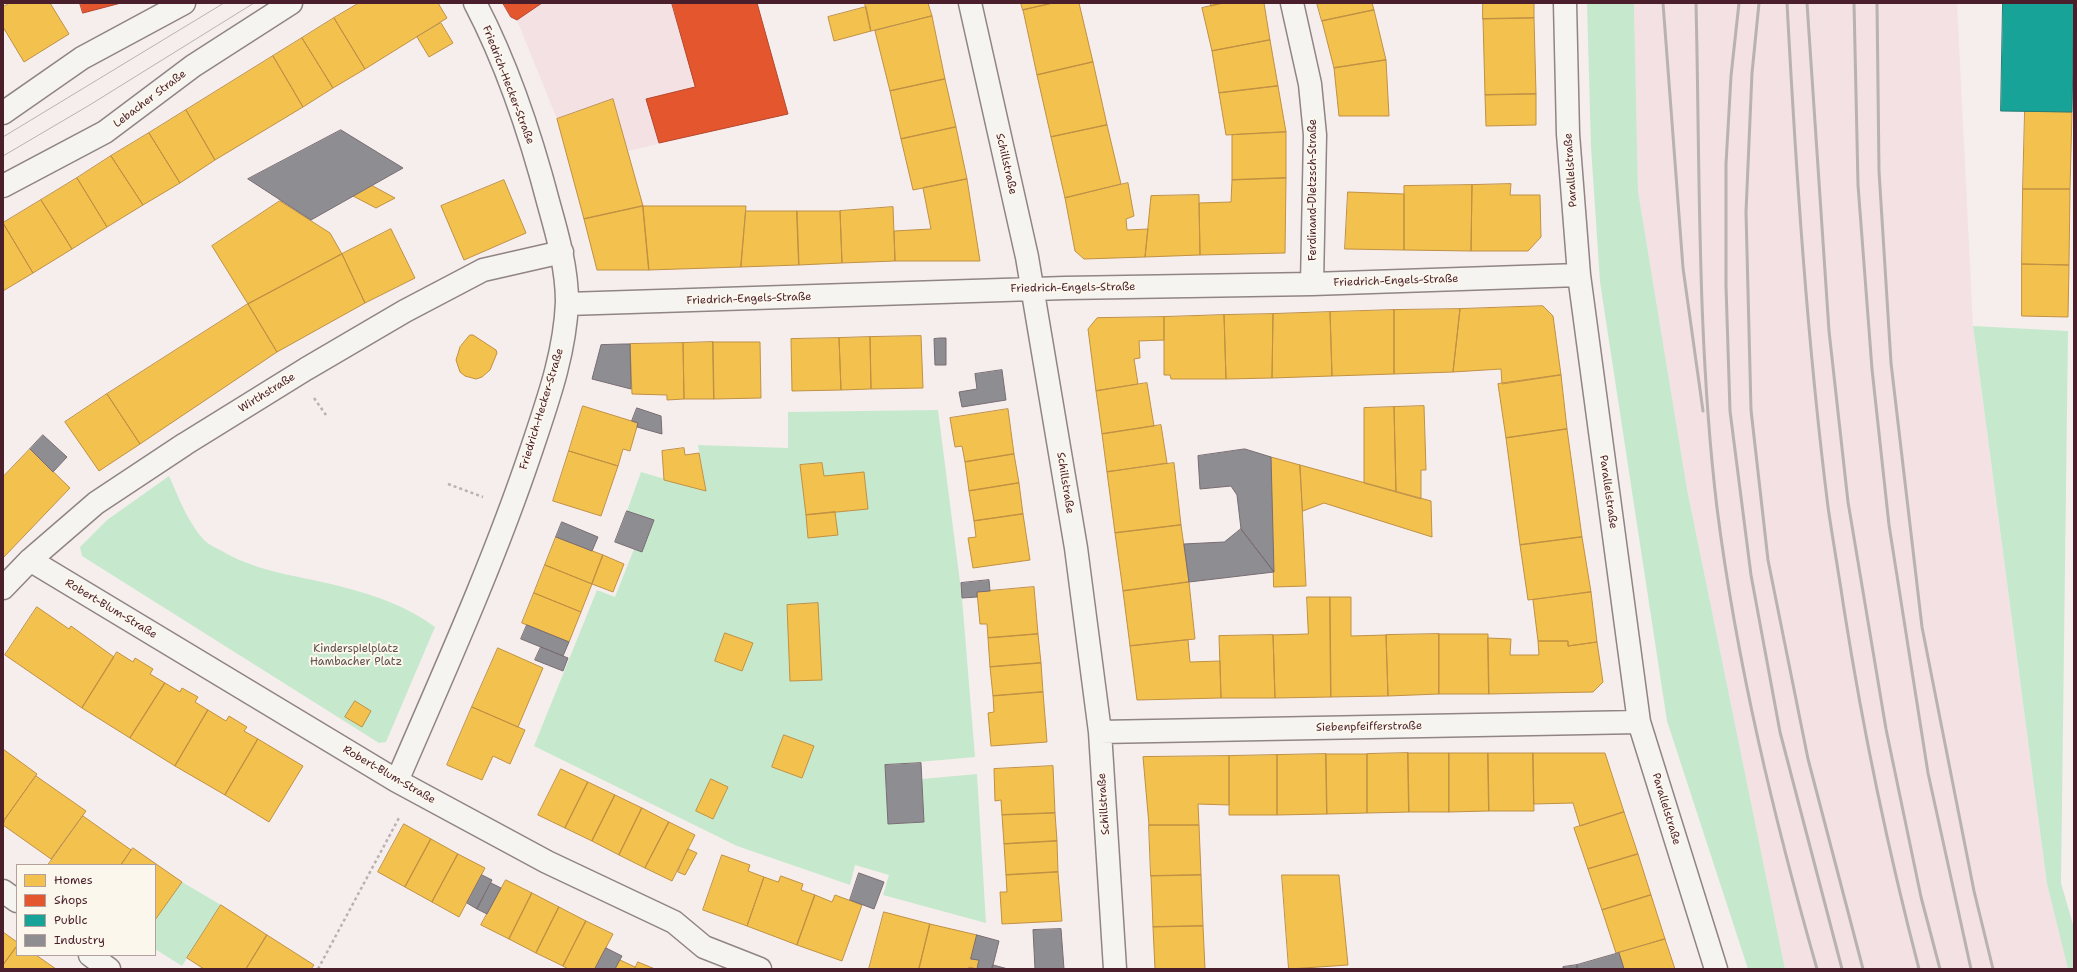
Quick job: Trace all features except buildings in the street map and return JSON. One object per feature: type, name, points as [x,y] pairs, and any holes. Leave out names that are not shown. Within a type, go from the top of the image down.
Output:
[{"type":"street","points":[[3,113],[82,58],[158,10],[184,3]]},
{"type":"street","name":"Lebacher Straße","points":[[3,186],[105,132],[193,66],[291,3]]},
{"type":"street","name":"Friedrich-Hecker-Straße","points":[[397,781],[475,603],[520,482],[557,367],[562,342],[566,304],[566,283],[562,252],[524,120],[475,3]]},
{"type":"street","name":"Schillstraße","points":[[970,3],[1025,246],[1076,548],[1100,732],[1115,969]]},
{"type":"street","name":"Ferdinand-Dietzsch-Straße","points":[[1292,3],[1310,84],[1315,135],[1312,284]]},
{"type":"street","name":"Parallelstraße","points":[[1565,3],[1568,134],[1579,275],[1639,722],[1716,969]]},
{"type":"street","name":"Wirthstraße","points":[[3,588],[30,560],[96,503],[140,473],[291,378],[405,310],[483,270],[562,252]]},
{"type":"street","name":"Friedrich-Engels-Straße","points":[[566,304],[1032,289],[1312,284],[1579,275]]},
{"type":"street","name":"Robert-Blum-Straße","points":[[30,560],[397,781],[547,862],[674,922],[704,947],[760,969]]},
{"type":"street","name":"Siebenpfeifferstraße","points":[[1100,732],[1639,722]]},
{"type":"street","points":[[3,891],[16,900]]},
{"type":"street","points":[[91,956],[109,969]]},
{"type":"path","points":[[448,484],[485,497]]},
{"type":"path","points":[[318,969],[396,823]]},
{"type":"shaded area","points":[[542,3],[757,3],[788,114],[628,151],[613,99],[557,119],[517,20]]},
{"type":"shaded area","points":[[1634,3],[1957,3],[1973,327],[2047,884],[2068,969],[1785,969],[1687,489],[1638,191]]},
{"type":"green space","points":[[1587,3],[1634,3],[1638,191],[1687,489],[1785,969],[1748,969],[1667,721],[1600,282],[1591,147]]},
{"type":"green space","points":[[1973,326],[2068,331],[2061,883],[2074,928],[2074,969],[2068,969],[2047,884]]},
{"type":"green space","points":[[938,410],[962,598],[975,757],[885,765],[888,824],[924,822],[922,779],[977,774],[986,923],[883,895],[889,875],[855,865],[850,885],[737,846],[534,746],[597,590],[615,597],[634,549],[642,552],[653,520],[627,511],[641,472],[706,491],[698,445],[788,448],[788,412]]},
{"type":"green space","name":"Kinderspielplatz Hambacher Platz","points":[[169,476],[193,525],[204,540],[212,546],[236,558],[266,569],[328,583],[391,602],[413,613],[435,627],[386,742],[379,743],[82,556],[80,547],[107,520]]},
{"type":"green space","points":[[182,882],[221,905],[182,966],[156,950],[156,919]]},
{"type":"tram line","points":[[3,137],[224,3]]},
{"type":"tram line","points":[[3,156],[88,106],[254,3]]},
{"type":"railway","points":[[1663,3],[1683,268],[1703,411]]},
{"type":"railway","points":[[1696,3],[1700,256],[1706,382],[1717,508],[1735,625],[1758,741],[1786,855],[1817,969]]},
{"type":"railway","points":[[1739,3],[1731,76],[1726,164],[1726,286],[1730,411],[1751,575],[1780,732],[1842,969]]},
{"type":"railway","points":[[1759,3],[1752,73],[1746,212],[1751,410],[1768,560],[1808,759],[1863,969]]},
{"type":"railway","points":[[1787,3],[1794,129],[1808,318],[1828,507],[1851,654],[1868,745],[1897,880],[1919,969]]},
{"type":"railway","points":[[1807,3],[1829,331],[1848,502],[1886,729],[1921,897],[1940,969]]},
{"type":"railway","points":[[1854,3],[1858,185],[1872,369],[1889,525],[1928,773],[1971,969]]},
{"type":"railway","points":[[1877,3],[1879,171],[1891,363],[1922,627],[1974,891],[1993,969]]}]
